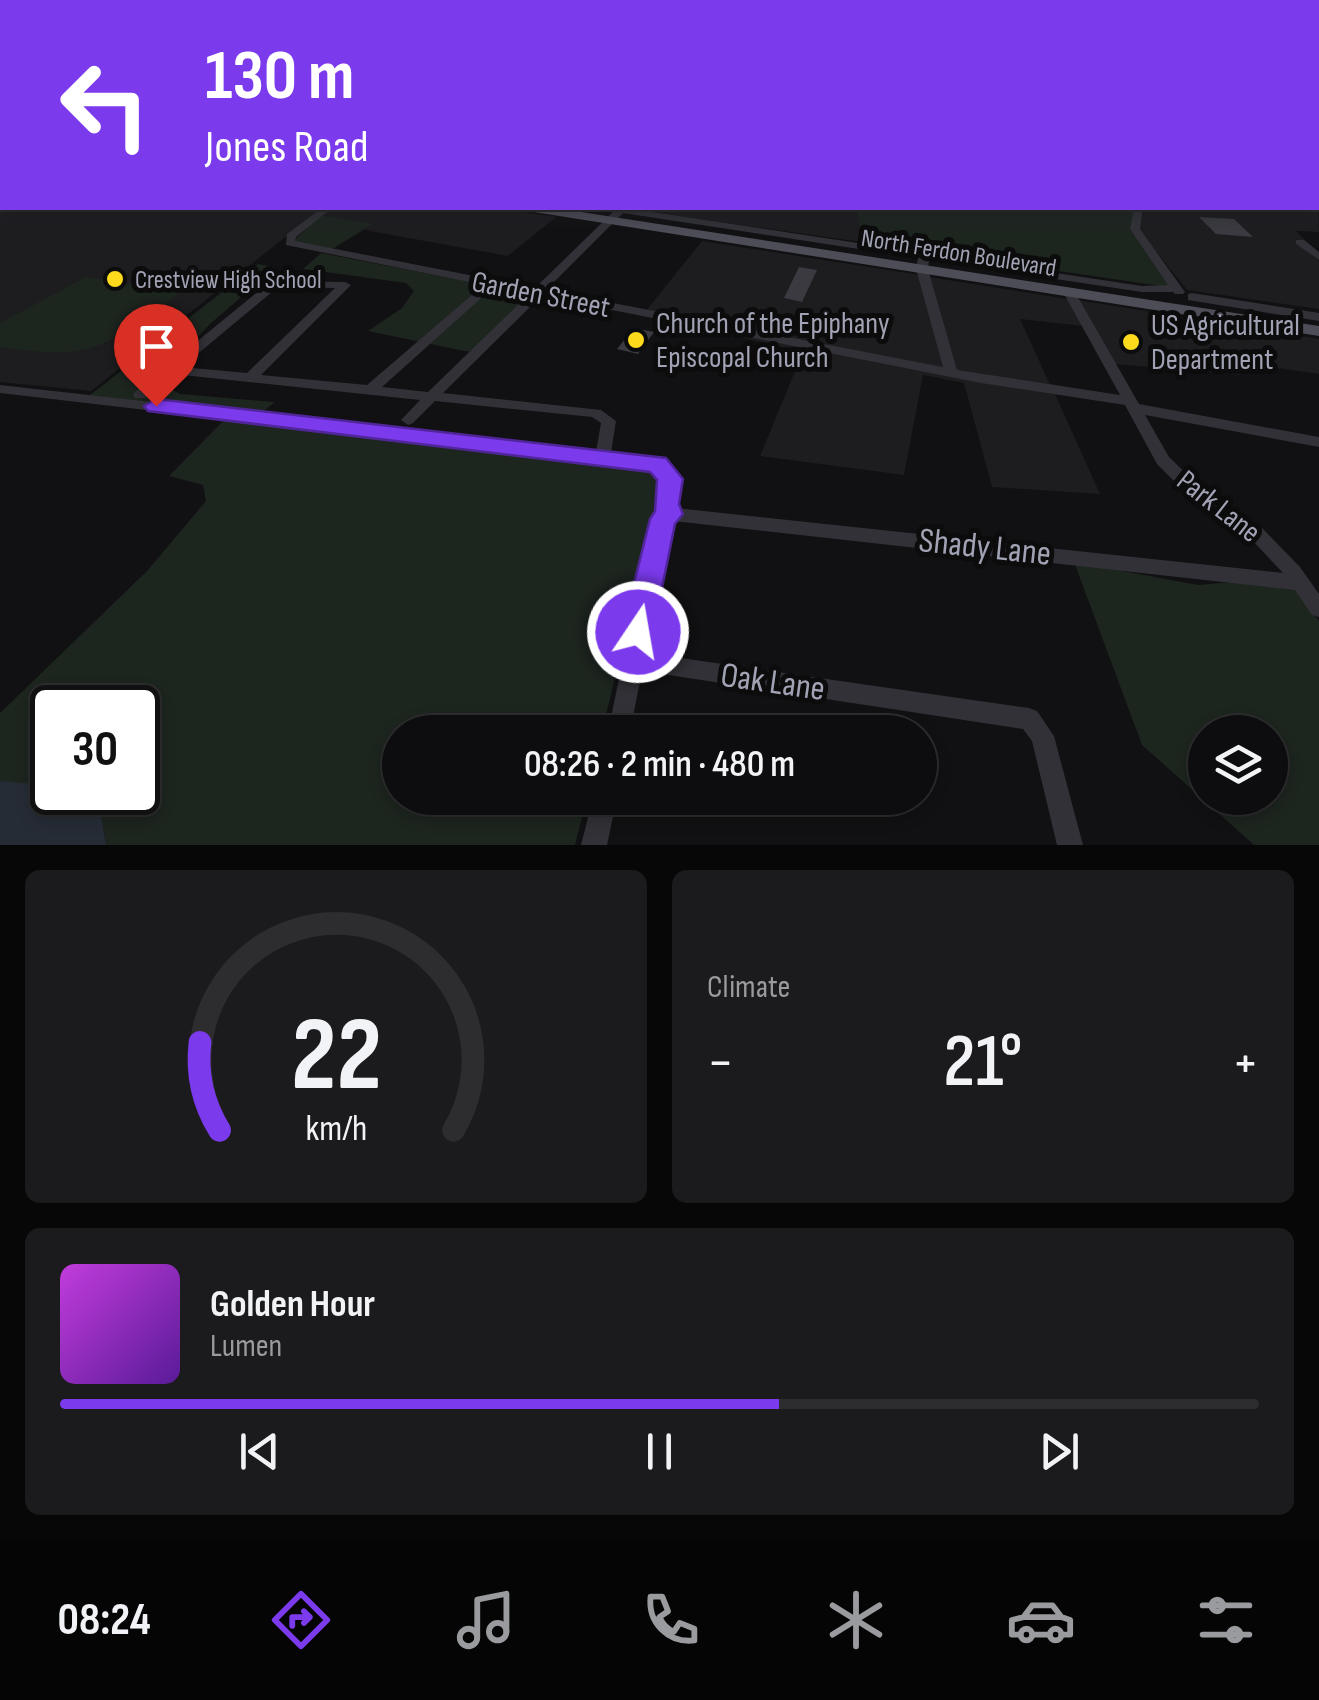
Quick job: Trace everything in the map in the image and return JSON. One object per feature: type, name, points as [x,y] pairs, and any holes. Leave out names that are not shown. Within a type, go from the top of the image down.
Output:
[{"type":"main road","name":"North Ferdon Boulevard","points":[[589,210],[617,211],[923,262],[1069,292],[1196,307],[1319,331]]},
{"type":"street","name":"Garden Street","points":[[325,210],[289,240],[293,246],[1319,442]]},
{"type":"street","points":[[1140,210],[1135,230],[1196,307]]},
{"type":"street","points":[[408,420],[539,294],[617,211]]},
{"type":"street","points":[[1300,242],[1319,257]]},
{"type":"street","points":[[951,373],[923,262],[1142,289],[1176,288]]},
{"type":"street","points":[[1169,274],[1176,288],[1196,307],[1319,317]]},
{"type":"street","points":[[140,395],[275,283],[345,285],[250,378]]},
{"type":"street","points":[[371,390],[484,290]]},
{"type":"street","name":"Park Lane","points":[[1069,292],[1173,472],[1257,534],[1301,583],[1319,610]]},
{"type":"street","points":[[172,370],[596,413],[610,421],[603,455]]},
{"type":"street","points":[[0,389],[603,455],[642,460],[666,470],[670,514],[663,519],[622,715]]},
{"type":"street","name":"Shady Lane","points":[[670,514],[1301,583]]},
{"type":"street","name":"Oak Lane","points":[[632,660],[1019,716],[1032,722],[1042,736],[1070,845]]},
{"type":"street","points":[[594,845],[600,815]]},
{"type":"shaded area","name":"Crestview High School","points":[[0,210],[319,210],[91,391],[0,382]]},
{"type":"shaded area","points":[[328,210],[509,210],[556,217],[508,256],[364,230],[371,225],[321,215]]},
{"type":"shaded area","points":[[643,210],[856,210],[862,242]]},
{"type":"shaded area","points":[[856,210],[1135,210],[1130,229],[1174,288],[862,242]]},
{"type":"shaded area","points":[[1144,210],[1318,210],[1319,232],[1296,231],[1319,254],[1302,241],[1295,241],[1319,261],[1319,309],[1187,290],[1139,230]]},
{"type":"shaded area","points":[[321,215],[373,224],[329,251],[293,241]]},
{"type":"shaded area","points":[[702,241],[920,275],[944,369],[645,312]]},
{"type":"shaded area","points":[[321,253],[533,294],[473,352],[464,351],[368,331],[402,308],[414,291],[406,283],[303,269]]},
{"type":"shaded area","points":[[258,264],[276,267],[210,324],[167,369],[168,387],[180,394],[275,402],[256,417],[667,459],[606,715],[382,715],[382,815],[583,815],[575,845],[106,845],[101,815],[160,815],[160,685],[30,685],[30,787],[0,781],[0,713],[147,571],[206,501],[203,485],[169,476],[228,416],[85,399]]},
{"type":"shaded area","points":[[86,277],[183,291],[136,325],[99,345],[59,352],[0,347],[0,323]]},
{"type":"shaded area","points":[[929,277],[1068,299],[1083,326],[1020,319],[1052,389],[956,371]]},
{"type":"shaded area","points":[[1078,300],[1319,339],[1319,374],[1231,361],[1240,375],[1115,364]]},
{"type":"shaded area","points":[[698,327],[1055,394],[1100,494],[992,487],[964,383],[923,375],[904,475],[760,456],[803,352]]},
{"type":"shaded area","points":[[1074,562],[1198,585],[1246,581],[1294,587],[1319,621],[1319,845],[1254,845],[1220,815],[1288,815],[1288,715],[1188,715],[1188,786],[1142,745]]},
{"type":"shaded area","points":[[0,781],[30,784],[30,815],[101,815],[106,845],[0,845]]},
{"type":"building","points":[[1199,217],[1234,219],[1253,237],[1216,234]]},
{"type":"building","points":[[799,267],[817,270],[802,302],[784,298]]},
{"type":"building","name":"Church of the Epiphany Episcopal Church","points":[[634,328],[654,332],[638,354],[617,349]]},
{"type":"place","name":"Crestview High School","points":[[115,279]]},
{"type":"place","name":"Church of the Epiphany Episcopal Church","points":[[636,340]]},
{"type":"place","name":"US Agricultural Department","points":[[1131,342]]},
{"type":"route","points":[[156,406],[657,464],[670,479],[666,504],[670,514],[663,519],[638,632]]}]
